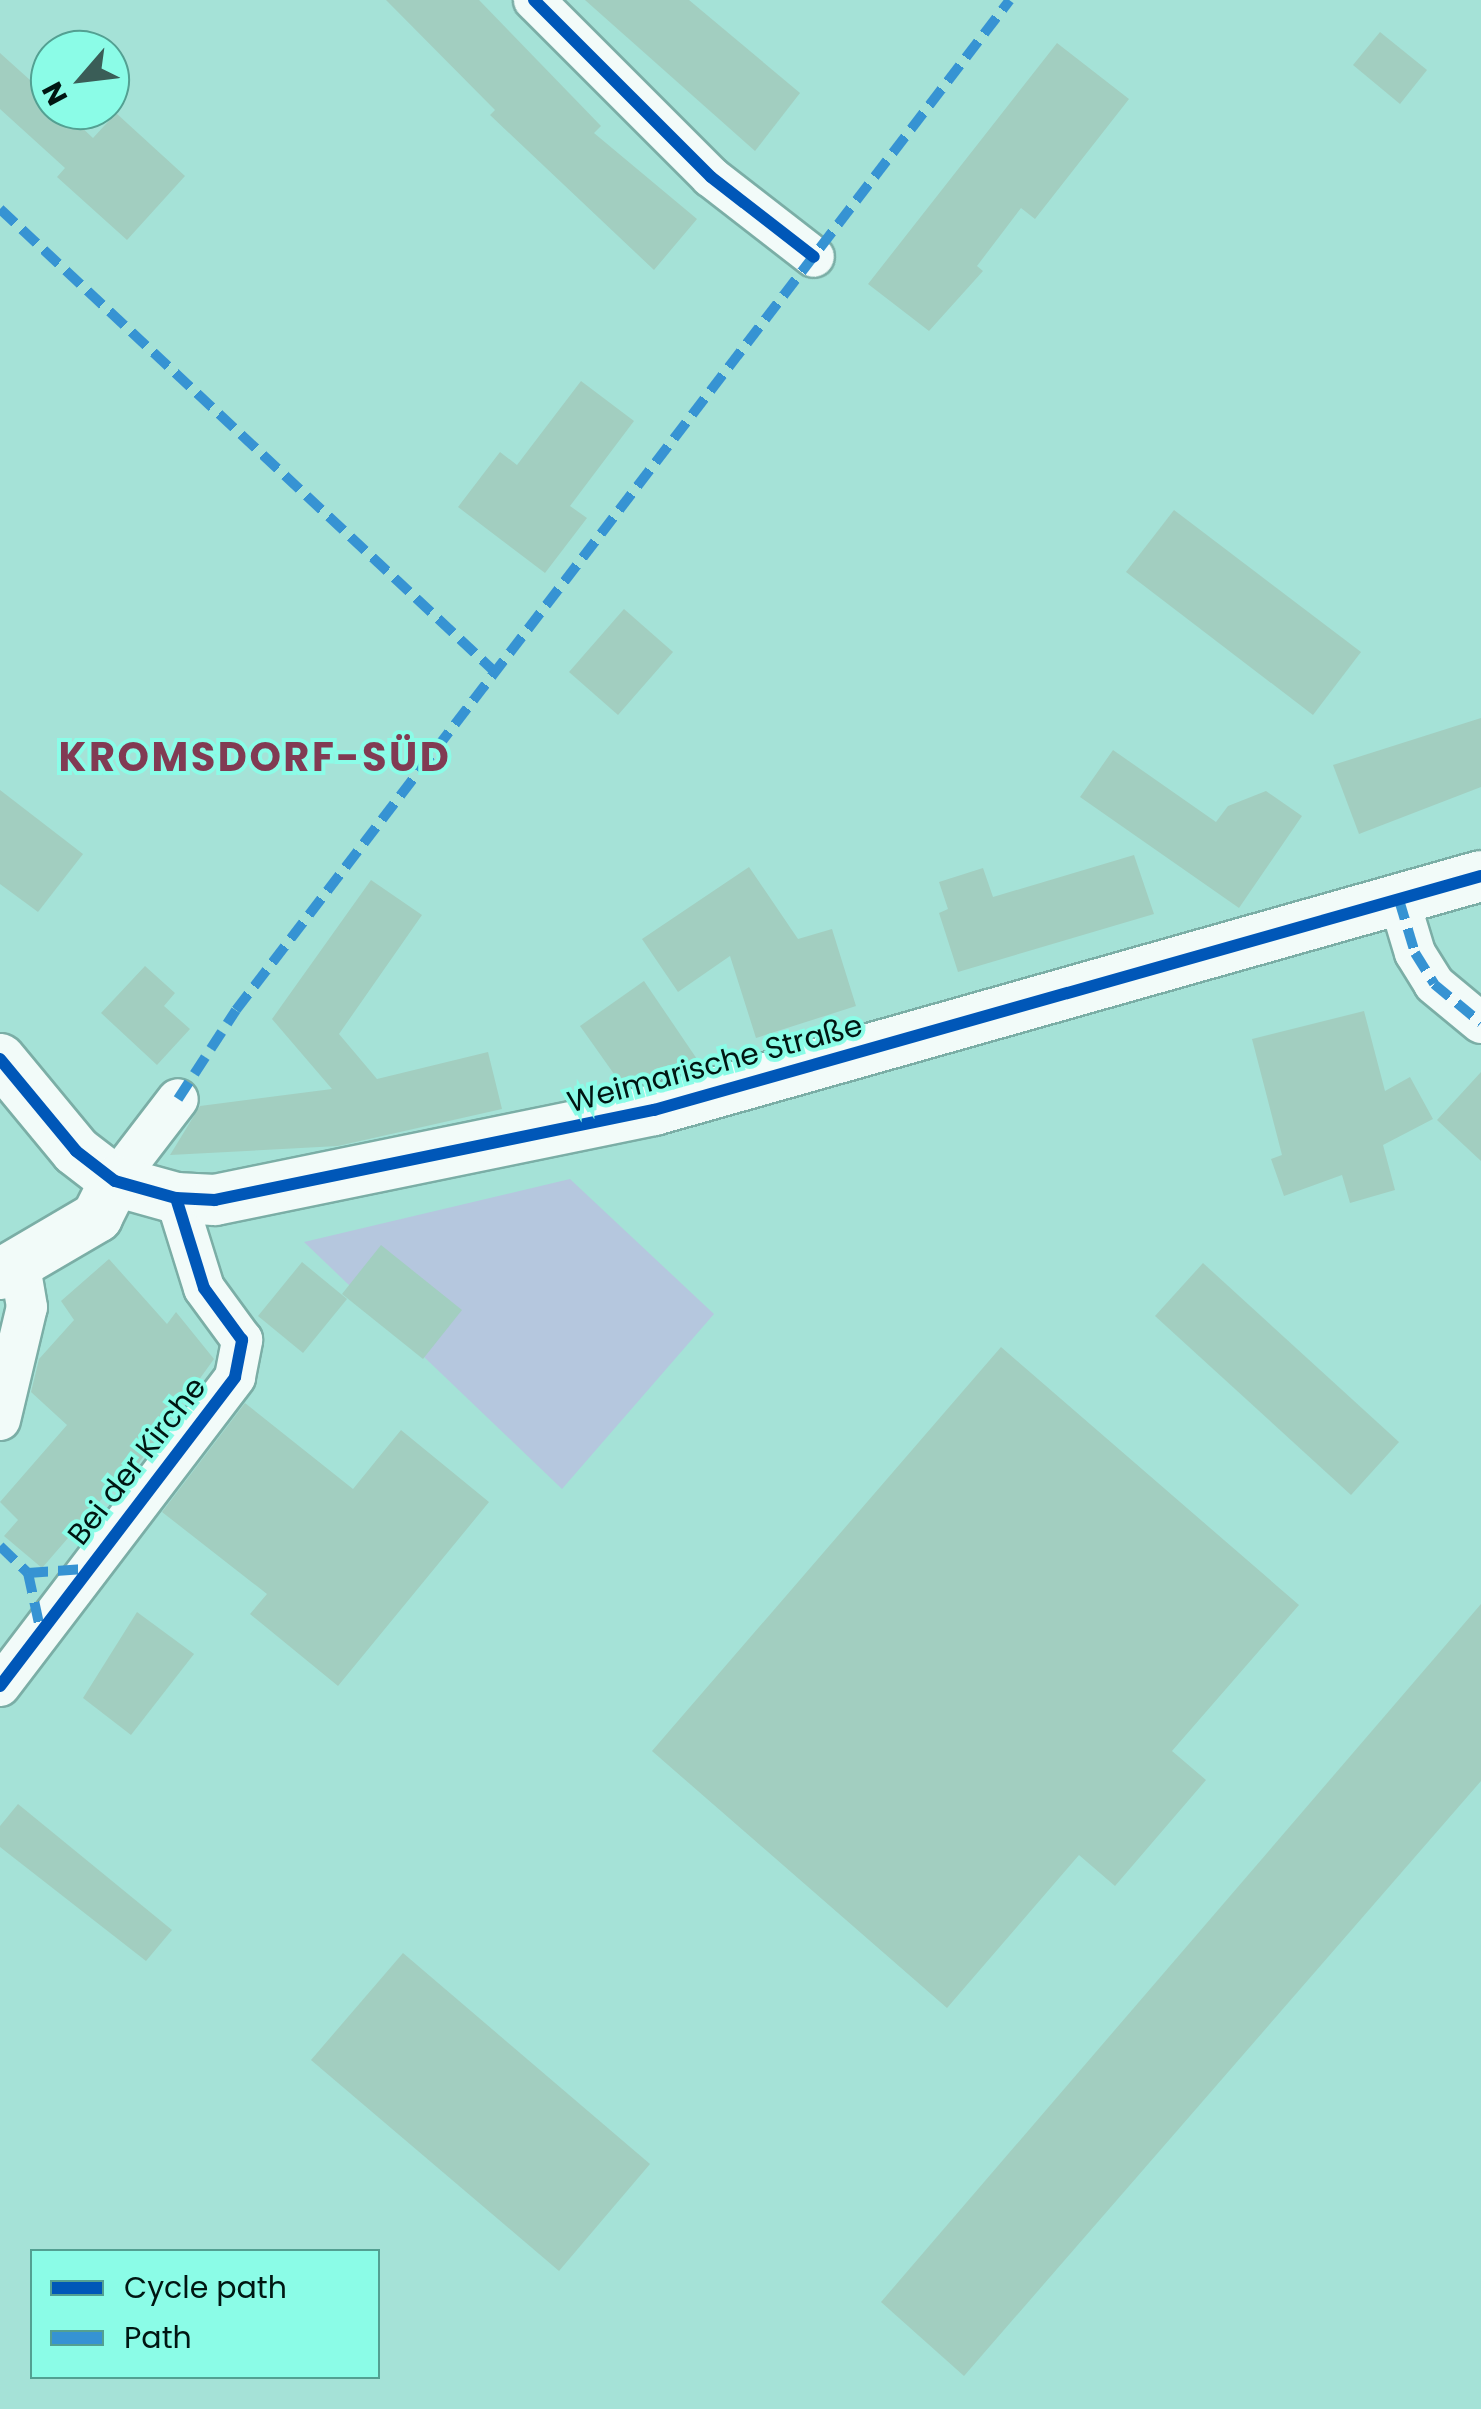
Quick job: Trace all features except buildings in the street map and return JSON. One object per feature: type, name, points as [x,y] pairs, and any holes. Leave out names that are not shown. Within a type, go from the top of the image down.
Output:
[{"type":"street","points":[[534,0],[711,177],[814,257]]},
{"type":"street","name":"Weimarische Straße","points":[[0,1060],[76,1151],[114,1181],[176,1198],[269,1193],[654,1110],[1481,876]]},
{"type":"street","points":[[1399,900],[1414,953],[1434,984],[1481,1023]]},
{"type":"street","points":[[0,1420],[27,1307],[10,1270],[97,1217],[114,1181],[178,1099]]},
{"type":"street","name":"Bei der Kirche","points":[[0,1686],[235,1377],[242,1340],[204,1288],[176,1198]]},
{"type":"shaded area","points":[[570,1179],[714,1314],[562,1489],[304,1242]]},
{"type":"marked path","points":[[178,1099],[236,1010],[1010,0]]},
{"type":"marked path","points":[[0,209],[495,672]]},
{"type":"marked path","points":[[1399,900],[1415,953],[1434,984],[1481,1023]]},
{"type":"marked path","points":[[0,1546],[28,1573],[40,1628]]},
{"type":"marked path","points":[[28,1573],[84,1569]]},
{"type":"cycle path","points":[[534,0],[711,177],[814,257]]},
{"type":"cycle path","points":[[0,1059],[76,1151],[115,1181],[176,1198],[215,1200],[654,1110],[1481,876]]},
{"type":"cycle path","points":[[0,1686],[235,1377],[242,1340],[204,1288],[176,1198]]},
{"type":"district","name":"KROMSDORF-SÜD","points":[[255,757]]}]
